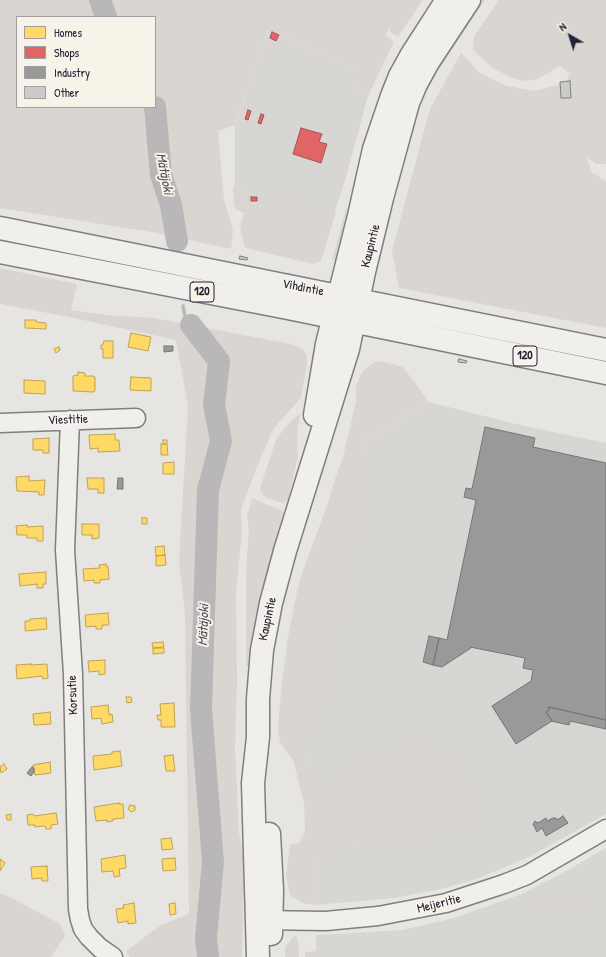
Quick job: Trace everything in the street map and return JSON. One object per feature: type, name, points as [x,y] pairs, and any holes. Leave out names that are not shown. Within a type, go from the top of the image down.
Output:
[{"type":"main road","name":"Kaupintie","points":[[349,297],[359,216],[374,149],[392,96],[411,56],[447,0]]},
{"type":"main road","name":"Kaupintie","points":[[258,957],[264,920],[272,890],[266,784],[258,737],[258,699],[262,650],[271,603],[285,551],[348,348],[343,320],[388,175],[408,103],[428,62],[470,0]]},
{"type":"main road","name":"Vihdintie","points":[[0,228],[349,297],[606,350]]},
{"type":"main road","name":"Vihdintie","points":[[0,252],[606,373]]},
{"type":"main road","name":"Kaupintie","points":[[264,920],[270,957]]},
{"type":"street","name":"Viestitie","points":[[0,423],[136,418]]},
{"type":"street","name":"Korsutie","points":[[70,420],[65,550],[73,674],[78,909],[83,929],[100,948],[113,957]]},
{"type":"street","name":"Meijeritie","points":[[264,920],[326,921],[378,916],[446,903],[508,883],[527,875],[606,829]]},
{"type":"shaded area","points":[[0,0],[423,0],[398,37],[390,32],[390,27],[385,35],[394,42],[368,96],[355,95],[361,71],[268,30],[235,125],[218,131],[224,200],[233,230],[231,249],[157,233],[0,208]]},
{"type":"shaded area","points":[[433,0],[438,0],[380,99],[385,81],[404,42]]},
{"type":"shaded area","points":[[476,0],[485,0],[437,73],[421,105],[393,201],[391,202],[414,104]]},
{"type":"shaded area","points":[[499,0],[606,0],[606,164],[596,164],[587,157],[591,172],[606,181],[606,328],[399,288],[392,251],[431,107],[461,53],[480,73],[504,85],[518,88],[535,91],[565,83],[570,74],[560,66],[538,79],[525,81],[512,78],[491,67],[473,50],[474,36]]},
{"type":"shaded area","points":[[268,30],[362,71],[355,94],[368,96],[344,184],[335,210],[331,209],[329,215],[319,217],[261,203],[248,204],[245,188],[235,185],[235,126]]},
{"type":"shaded area","points":[[350,129],[359,131],[342,185],[334,180],[341,182],[355,134],[348,132]]},
{"type":"shaded area","points":[[235,185],[245,188],[248,204],[261,203],[261,198],[263,195],[311,210],[311,214],[318,216],[321,212],[329,215],[331,209],[335,210],[336,212],[321,261],[313,264],[245,247],[240,228],[244,213],[237,210],[234,205],[233,187]]},
{"type":"shaded area","points":[[346,209],[348,216],[336,261],[332,260]]},
{"type":"shaded area","points":[[0,268],[77,284],[71,310],[106,315],[154,318],[291,344],[302,349],[306,354],[307,364],[301,398],[274,428],[262,454],[241,509],[242,533],[236,591],[237,681],[235,747],[239,833],[244,857],[242,957],[130,957],[126,951],[161,925],[189,914],[185,615],[179,562],[188,406],[176,340],[0,304]]},
{"type":"shaded area","points":[[380,361],[403,367],[429,402],[364,442],[361,451],[370,455],[315,737],[304,735],[305,771],[327,786],[347,780],[359,763],[416,745],[432,745],[444,754],[457,768],[477,802],[476,818],[437,831],[330,852],[313,847],[316,905],[303,903],[292,897],[289,892],[286,876],[290,845],[299,843],[305,831],[304,804],[294,762],[280,742],[278,729],[281,691],[287,643],[301,576],[343,457],[356,401],[356,386],[361,374],[366,368],[375,362]]},
{"type":"shaded area","points":[[429,402],[520,425],[606,443],[606,814],[531,856],[479,878],[441,889],[394,898],[316,905],[310,801],[305,771],[301,686],[315,613],[364,442]]},
{"type":"shaded area","points":[[299,414],[297,436],[298,456],[288,499],[284,503],[267,498],[263,495],[260,489],[276,440],[286,426]]},
{"type":"shaded area","points":[[252,498],[288,515],[252,669],[246,666],[246,571],[249,530],[247,516]]},
{"type":"shaded area","points":[[606,848],[606,957],[319,957],[319,935],[403,930],[454,918],[522,894]]},
{"type":"shaded area","points":[[0,893],[60,924],[65,936],[51,957],[0,957]]},
{"type":"shaded area","points":[[585,897],[587,906],[582,910],[544,912],[535,906],[539,900]]},
{"type":"shaded area","points":[[316,935],[319,935],[319,957],[305,957],[305,952],[316,951]]},
{"type":"shaded area","points":[[295,936],[297,937],[298,942],[299,957],[285,957],[285,947]]},
{"type":"building: Homes","points":[[25,320],[36,320],[36,322],[46,323],[46,329],[25,328]]},
{"type":"building: Homes","points":[[131,333],[151,337],[148,351],[128,347]]},
{"type":"building: Homes","points":[[104,341],[113,341],[113,358],[103,358],[103,349],[101,349],[101,345],[103,345]]},
{"type":"building: Homes","points":[[59,347],[60,350],[56,353],[54,349]]},
{"type":"building: Homes","points":[[78,372],[85,373],[85,376],[95,377],[95,391],[73,391],[73,376],[78,375]]},
{"type":"building: Homes","points":[[131,377],[151,378],[151,391],[130,390]]},
{"type":"building: Homes","points":[[24,380],[45,381],[45,394],[24,393]]},
{"type":"building: Homes","points":[[115,434],[115,440],[119,440],[120,451],[98,452],[98,448],[90,449],[89,435]]},
{"type":"building: Homes","points":[[49,438],[49,453],[43,453],[43,450],[33,450],[33,439]]},
{"type":"building: Homes","points":[[163,440],[167,440],[167,444],[163,444]]},
{"type":"building: Homes","points":[[161,444],[167,444],[168,455],[161,455]]},
{"type":"building: Homes","points":[[174,462],[174,474],[163,474],[163,463]]},
{"type":"building: Homes","points":[[29,476],[29,481],[45,480],[44,495],[39,495],[39,492],[17,491],[16,477]]},
{"type":"building: Homes","points":[[87,478],[104,478],[104,493],[98,493],[98,489],[88,489]]},
{"type":"building: Homes","points":[[142,518],[147,518],[147,524],[142,524]]},
{"type":"building: Homes","points":[[82,524],[99,524],[99,538],[92,539],[92,535],[82,535]]},
{"type":"building: Homes","points":[[27,525],[27,527],[43,526],[43,541],[37,541],[37,538],[27,538],[27,535],[17,535],[16,526]]},
{"type":"building: Homes","points":[[164,546],[165,555],[156,556],[155,547]]},
{"type":"building: Homes","points":[[165,555],[166,565],[156,566],[156,556]]},
{"type":"building: Homes","points":[[106,564],[106,567],[108,566],[109,579],[100,580],[100,583],[94,583],[94,580],[84,581],[83,569],[100,568],[99,565]]},
{"type":"building: Homes","points":[[46,572],[46,584],[43,584],[43,588],[37,588],[37,584],[20,586],[19,574]]},
{"type":"building: Homes","points":[[108,613],[109,625],[102,625],[102,629],[96,629],[96,626],[86,627],[85,615]]},
{"type":"building: Homes","points":[[46,618],[47,629],[25,631],[25,621],[30,621],[30,619]]},
{"type":"building: Homes","points":[[163,642],[164,647],[153,648],[152,643]]},
{"type":"building: Homes","points":[[153,648],[164,648],[164,653],[153,654]]},
{"type":"building: Homes","points":[[105,660],[105,674],[99,675],[99,671],[89,672],[88,661]]},
{"type":"building: Homes","points":[[47,664],[48,678],[43,679],[42,676],[17,679],[16,665]]},
{"type":"building: Homes","points":[[126,697],[131,697],[132,702],[127,703]]},
{"type":"building: Homes","points":[[174,703],[175,727],[161,727],[161,720],[158,720],[157,715],[161,715],[160,704]]},
{"type":"building: Homes","points":[[108,705],[109,715],[112,714],[113,722],[102,724],[101,718],[92,719],[91,707]]},
{"type":"building: Homes","points":[[50,712],[51,724],[34,725],[33,714]]},
{"type":"building: Homes","points":[[120,751],[122,766],[94,770],[93,756],[112,754],[112,752]]},
{"type":"building: Homes","points":[[173,755],[175,771],[166,771],[164,756]]},
{"type":"building: Homes","points":[[50,762],[51,773],[35,775],[33,765]]},
{"type":"building: Homes","points":[[4,764],[7,769],[1,773],[0,767]]},
{"type":"building: Homes","points":[[119,803],[123,804],[124,818],[113,819],[113,821],[107,822],[107,820],[96,821],[94,807]]},
{"type":"building: Homes","points":[[130,805],[135,806],[135,810],[131,812],[128,809]]},
{"type":"building: Homes","points":[[56,813],[58,824],[51,825],[51,829],[46,829],[45,826],[35,827],[35,825],[28,825],[27,815],[33,814],[34,816]]},
{"type":"building: Homes","points":[[11,814],[11,820],[7,820],[6,815]]},
{"type":"building: Homes","points":[[171,838],[173,849],[162,850],[161,839]]},
{"type":"building: Homes","points":[[125,855],[126,868],[119,869],[120,876],[114,877],[113,871],[102,872],[101,859]]},
{"type":"building: Homes","points":[[175,858],[176,870],[163,871],[162,859]]},
{"type":"building: Homes","points":[[0,859],[5,863],[0,871]]},
{"type":"building: Homes","points":[[47,866],[48,881],[42,881],[42,878],[32,879],[31,867]]},
{"type":"building: Homes","points":[[134,903],[136,923],[128,924],[128,921],[118,923],[116,909],[124,908],[123,905]]},
{"type":"building: Homes","points":[[175,903],[176,914],[170,915],[169,904]]},
{"type":"building: Shops","points":[[272,32],[279,35],[276,41],[270,38]]},
{"type":"building: Shops","points":[[248,110],[251,111],[248,120],[245,119]]},
{"type":"building: Shops","points":[[261,114],[264,115],[261,124],[258,123]]},
{"type":"building: Shops","points":[[301,128],[322,134],[319,142],[327,144],[321,163],[293,154]]},
{"type":"building: Shops","points":[[251,197],[257,197],[257,201],[251,201]]},
{"type":"building: Industry","points":[[164,346],[173,346],[173,351],[164,352]]},
{"type":"building: Industry","points":[[485,427],[535,438],[533,447],[606,463],[606,720],[549,707],[549,710],[546,712],[552,721],[516,744],[492,706],[531,681],[533,670],[523,668],[525,658],[470,647],[471,648],[442,667],[433,665],[439,638],[447,640],[476,500],[464,497],[466,488],[472,489]]},
{"type":"building: Industry","points":[[118,478],[123,478],[123,489],[117,489]]},
{"type":"building: Industry","points":[[429,636],[439,638],[433,665],[423,662]]},
{"type":"building: Industry","points":[[549,707],[606,720],[606,729],[570,721],[569,725],[551,721],[546,712],[549,710]]},
{"type":"building: Industry","points":[[32,767],[34,768],[34,772],[31,776],[27,773]]},
{"type":"building: Industry","points":[[563,816],[568,823],[546,836],[542,828],[537,832],[533,824],[535,821],[538,823],[546,818],[547,821],[553,818],[556,818],[557,820]]},
{"type":"building: Other","points":[[570,81],[571,98],[561,98],[560,82]]},
{"type":"building: Other","points":[[240,256],[248,258],[247,260],[239,259]]},
{"type":"building: Other","points":[[459,359],[467,361],[466,363],[458,362]]},
{"type":"waterway","name":"Mätäjoki","points":[[100,0],[106,16]]},
{"type":"waterway","name":"Mätäjoki","points":[[155,108],[161,175],[171,205],[177,241]]},
{"type":"waterway","name":"Mätäjoki","points":[[183,306],[185,316],[191,325]]},
{"type":"waterway","name":"Mätäjoki","points":[[191,325],[219,361],[214,405],[221,441],[208,490],[201,709],[213,862],[206,938],[208,957]]}]
